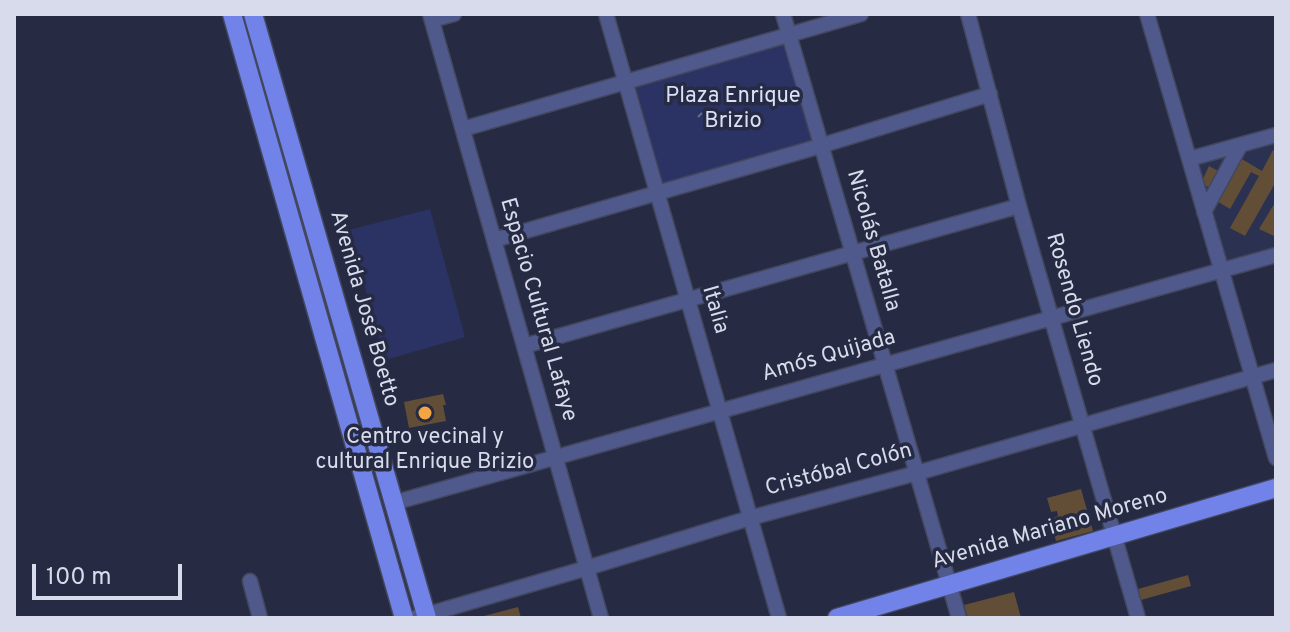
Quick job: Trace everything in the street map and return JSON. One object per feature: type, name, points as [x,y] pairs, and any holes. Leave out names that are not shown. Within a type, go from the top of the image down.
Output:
[{"type":"main road","name":"Avenida José Boetto","points":[[232,14],[404,618]]},
{"type":"main road","name":"Avenida José Boetto","points":[[253,14],[393,503],[422,617]]},
{"type":"main road","name":"Avenida Mariano Moreno","points":[[837,618],[1276,488]]},
{"type":"street","points":[[431,17],[454,14]]},
{"type":"street","name":"Italia","points":[[606,14],[779,618]]},
{"type":"street","name":"Nicolás Batalla","points":[[783,14],[959,618]]},
{"type":"street","points":[[463,129],[861,14]]},
{"type":"street","name":"Rosendo Liendo","points":[[968,14],[1019,206],[1138,618]]},
{"type":"street","points":[[1147,14],[1276,458]]},
{"type":"street","name":"Espacio Cultural Lafaye","points":[[431,17],[601,618]]},
{"type":"street","points":[[494,240],[990,94]]},
{"type":"street","points":[[1189,159],[1276,135]]},
{"type":"street","points":[[1204,212],[1240,146]]},
{"type":"street","points":[[524,346],[1019,206]]},
{"type":"street","name":"Amós Quijada","points":[[393,503],[1276,255]]},
{"type":"street","name":"Cristóbal Colón","points":[[422,617],[750,518],[1276,370]]},
{"type":"street","points":[[250,581],[260,618]]},
{"type":"path","points":[[708,104],[710,98]]},
{"type":"path","points":[[698,117],[702,113]]},
{"type":"shaded area","points":[[1276,139],[1276,250],[1224,266],[1195,163]]},
{"type":"green space","name":"Plaza Enrique Brizio","points":[[786,38],[818,144],[661,190],[630,83]]},
{"type":"green space","points":[[430,209],[465,337],[385,360],[349,230]]},
{"type":"building","points":[[1273,150],[1276,152],[1276,187],[1274,185],[1245,236],[1230,228],[1259,176],[1251,172],[1230,209],[1215,200],[1240,158],[1262,171]]},
{"type":"building","points":[[1209,166],[1220,172],[1211,189],[1201,183]]},
{"type":"building","points":[[1276,201],[1276,237],[1259,229]]},
{"type":"building","name":"Centro vecinal y cultural Enrique Brizio","points":[[443,394],[446,421],[409,428],[404,402]]},
{"type":"building","points":[[1081,489],[1093,531],[1056,541],[1050,519],[1058,516],[1057,511],[1051,512],[1047,498]]},
{"type":"building","points":[[1188,575],[1191,586],[1141,600],[1138,589]]},
{"type":"building","points":[[1014,592],[1021,618],[968,618],[964,605]]},
{"type":"building","points":[[518,607],[521,618],[480,618],[480,617]]},
{"type":"place","name":"Centro vecinal y cultural Enrique Brizio","points":[[425,413]]}]
